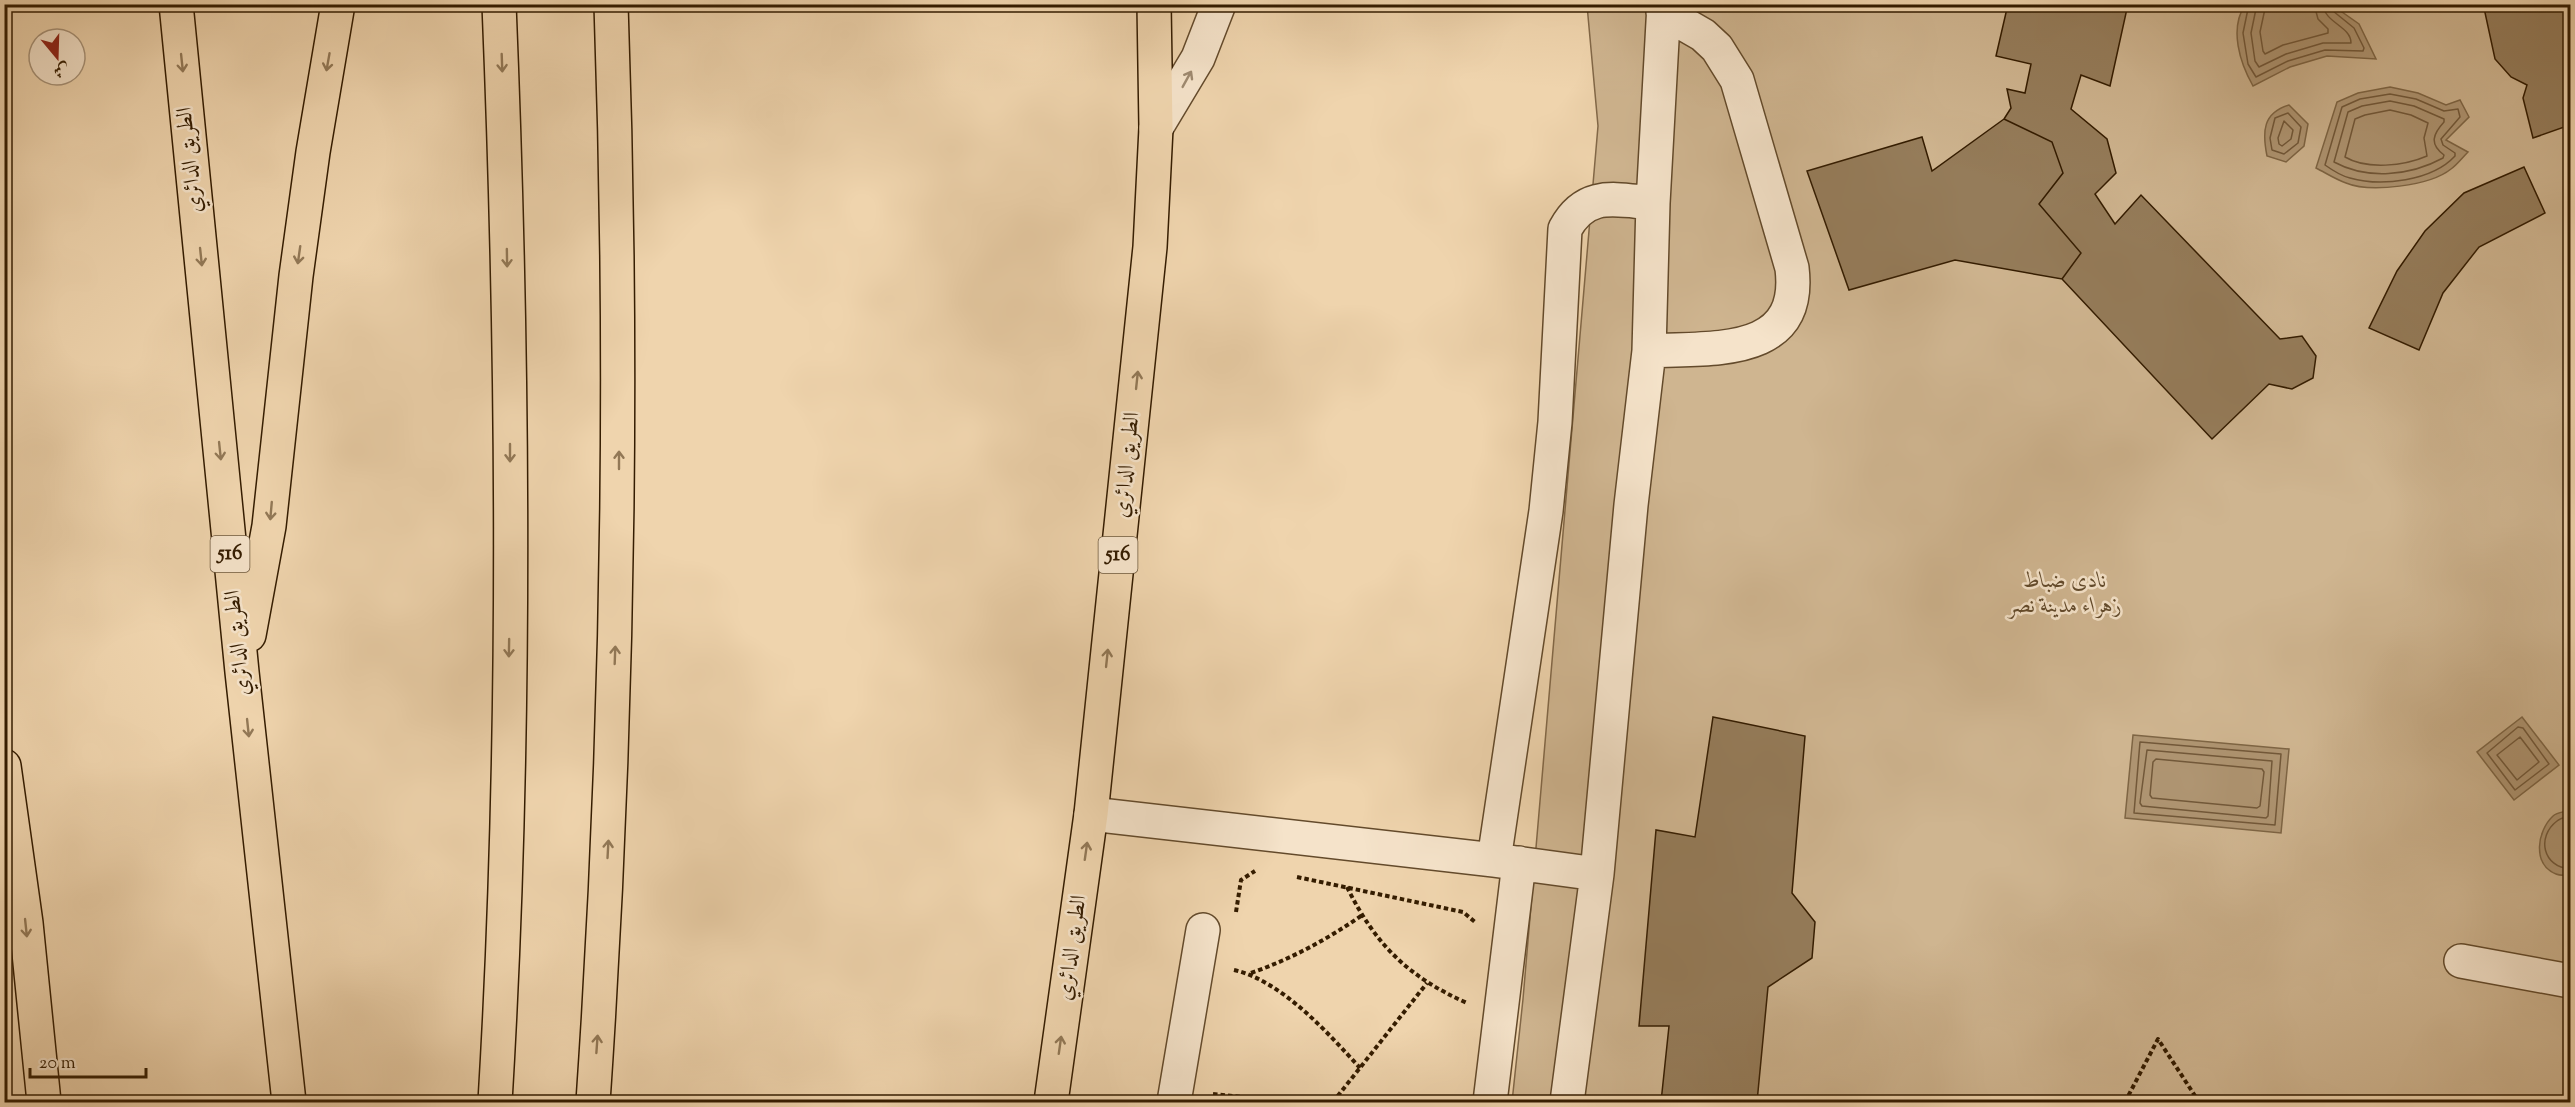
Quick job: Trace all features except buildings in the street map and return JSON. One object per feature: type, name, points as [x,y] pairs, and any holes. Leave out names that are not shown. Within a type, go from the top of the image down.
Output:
[{"type":"highway","name":"الطريق الدائري","points":[[176,4],[242,672],[289,1102]]},
{"type":"highway","name":"516","points":[[242,672],[269,526],[296,276],[313,152],[338,4]]},
{"type":"highway","points":[[495,1102],[506,845],[510,613],[509,370],[499,4]]},
{"type":"highway","points":[[593,1102],[612,767],[618,538],[619,320],[611,4]]},
{"type":"highway","name":"الطريق الدائري","points":[[1051,1102],[1091,814],[1149,259],[1156,128],[1154,4]]},
{"type":"highway","points":[[4,766],[26,923],[44,1102]]},
{"type":"street","points":[[1156,128],[1198,58],[1219,4]]},
{"type":"street","points":[[1567,1102],[1597,874],[1631,505],[1649,351],[1653,203],[1663,8]]},
{"type":"street","points":[[1649,351],[1739,345],[1760,340],[1777,327],[1790,310],[1795,289],[1792,268],[1737,80],[1728,63],[1710,41],[1663,8]]},
{"type":"street","points":[[1490,1102],[1507,861],[1555,422],[1565,229],[1581,207],[1594,201],[1653,203]]},
{"type":"street","points":[[1091,814],[1507,861],[1597,874]]},
{"type":"street","points":[[1175,1096],[1203,930]]},
{"type":"street","points":[[2462,961],[2571,981]]},
{"type":"path","points":[[1236,917],[1241,880],[1256,870]]},
{"type":"path","points":[[1290,876],[1463,912],[1474,921],[1479,930]]},
{"type":"path","points":[[1347,887],[1361,916],[1394,957],[1427,983],[1473,1005]]},
{"type":"path","points":[[1250,974],[1295,956],[1329,938],[1361,916]]},
{"type":"path","points":[[1198,962],[1250,974],[1304,1011],[1360,1068]]},
{"type":"path","points":[[1333,1102],[1427,983]]},
{"type":"path","points":[[2125,1102],[2158,1039],[2199,1102]]},
{"type":"path","points":[[1175,1096],[1292,1102]]},
{"type":"green space","name":"نادى ضباط زهراء مدينة نصر","points":[[1587,5],[2570,5],[2570,1102],[1512,1102],[1523,999],[1598,126]]},
{"type":"water","points":[[2245,5],[2332,5],[2359,24],[2376,59],[2327,56],[2290,67],[2253,86],[2238,46],[2238,25]]},
{"type":"water","points":[[2390,87],[2418,93],[2446,105],[2460,100],[2469,117],[2446,140],[2468,152],[2441,175],[2415,184],[2400,186],[2357,186],[2316,168],[2337,102],[2358,93]]},
{"type":"water","points":[[2289,105],[2308,124],[2304,146],[2286,162],[2267,156],[2265,131],[2269,118],[2280,108]]},
{"type":"water","points":[[2522,717],[2559,765],[2514,800],[2477,752]]},
{"type":"water","points":[[2133,735],[2289,749],[2281,833],[2125,818]]},
{"type":"water","points":[[2570,810],[2570,875],[2559,875],[2543,863],[2540,855],[2541,838],[2543,830],[2553,816]]}]
